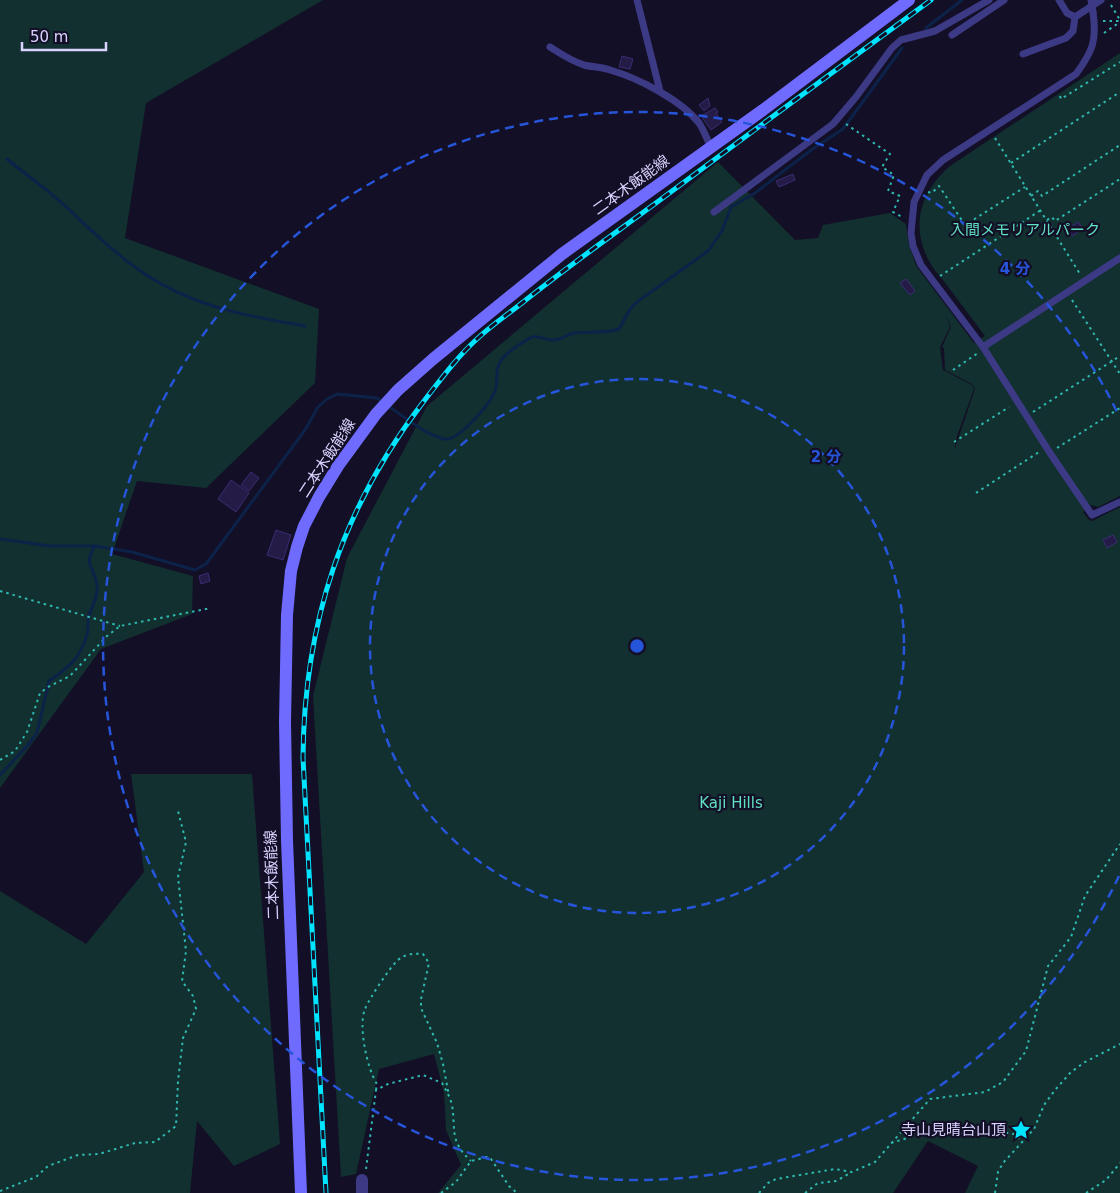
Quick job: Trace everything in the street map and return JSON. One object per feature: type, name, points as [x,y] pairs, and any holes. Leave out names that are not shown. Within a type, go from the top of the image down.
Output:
[{"type":"main road","name":"二本木飯能線","points":[[301,1193],[287,840],[285,722],[288,591],[297,548],[308,519],[338,466],[381,410],[432,359],[562,254],[807,78],[909,0]]},
{"type":"street","points":[[362,1180],[362,1193]]},
{"type":"lane","points":[[637,0],[660,91]]},
{"type":"lane","points":[[714,212],[832,124],[856,97],[892,48],[901,40],[935,31],[989,0]]},
{"type":"lane","points":[[952,35],[1004,0]]},
{"type":"lane","points":[[1059,0],[1067,13],[1075,17]]},
{"type":"lane","points":[[1091,0],[1096,32],[1086,61],[1076,74],[944,160],[928,175],[914,202],[911,222],[913,246],[920,264],[984,348],[1048,450],[1092,515],[1120,502]]},
{"type":"lane","points":[[1023,54],[1066,38],[1072,31],[1075,17],[1101,0]]},
{"type":"lane","points":[[550,47],[567,58],[585,65],[612,70],[660,91],[700,124],[712,147]]},
{"type":"lane","points":[[984,348],[1120,258]]},
{"type":"path","points":[[1111,5],[1120,21]]},
{"type":"path","points":[[1100,21],[1120,21]]},
{"type":"path","points":[[1102,35],[1120,21]]},
{"type":"path","points":[[1054,88],[1062,100],[1120,62]]},
{"type":"path","points":[[1011,163],[1120,92]]},
{"type":"path","points":[[843,122],[890,154],[882,167],[894,176],[888,190],[900,196],[893,212],[907,220]]},
{"type":"path","points":[[990,130],[1086,282]]},
{"type":"path","points":[[1031,196],[1038,192],[1042,196],[1120,145]]},
{"type":"path","points":[[1047,220],[1052,216],[1056,221],[1120,179]]},
{"type":"path","points":[[926,191],[932,193],[939,186],[965,226],[1026,186]]},
{"type":"path","points":[[938,277],[1041,210]]},
{"type":"path","points":[[1068,293],[1120,374]]},
{"type":"path","points":[[952,370],[984,348]]},
{"type":"path","points":[[1027,416],[1120,356]]},
{"type":"path","points":[[954,442],[1018,401]]},
{"type":"path","points":[[976,493],[1120,408]]},
{"type":"path","points":[[0,591],[120,626]]},
{"type":"path","points":[[0,760],[15,751],[27,732],[40,693],[70,676],[107,636],[120,626],[211,608]]},
{"type":"path","points":[[0,1191],[36,1176],[48,1166],[78,1155],[99,1154],[135,1143],[155,1142],[176,1126],[178,1081],[183,1038],[196,1009],[193,996],[182,981],[186,951],[178,877],[186,842],[178,811]]},
{"type":"path","points":[[805,1193],[818,1184],[836,1181],[875,1162],[930,1099],[985,1092],[1004,1082],[1026,1052],[1048,966],[1071,937],[1085,896],[1120,844]]},
{"type":"path","points":[[362,1180],[368,1162],[377,1084],[371,1075],[363,1039],[364,1010],[398,960],[412,953],[423,954],[429,963],[421,1008],[437,1043],[443,1064],[452,1105],[455,1140],[462,1152],[471,1161]]},
{"type":"path","points":[[995,1193],[998,1172],[1003,1163],[1034,1128],[1048,1098],[1084,1062],[1120,1044]]},
{"type":"path","points":[[376,1090],[388,1084],[423,1075],[442,1083],[449,1096]]},
{"type":"path","points":[[891,1143],[934,1130],[963,1132],[995,1131],[1014,1134],[1022,1142]]},
{"type":"path","points":[[441,1193],[456,1182],[471,1161],[487,1157],[492,1159],[509,1186],[517,1193]]},
{"type":"path","points":[[1086,1193],[1106,1180],[1120,1163]]},
{"type":"path","points":[[759,1193],[768,1183],[776,1179],[835,1169],[852,1172]]},
{"type":"green space","points":[[0,0],[323,0],[146,103],[125,238],[319,309],[315,383],[206,488],[137,481],[112,554],[193,576],[192,614],[101,649],[0,788]]},
{"type":"green space","name":"Kaji Hills","points":[[1120,53],[1120,496],[1098,507],[1091,505],[1083,512],[1092,521],[1120,507],[1120,1193],[965,1193],[978,1166],[928,1141],[893,1193],[438,1193],[461,1165],[446,1130],[444,1093],[434,1054],[379,1069],[356,1174],[341,1177],[313,696],[347,558],[427,406],[718,162],[795,240],[818,238],[823,225],[890,213],[906,224],[907,235],[917,267],[974,343],[985,336],[932,266],[923,246],[920,233],[922,208],[926,197],[940,175],[950,166]],"holes":[[[946,315],[951,327],[942,347],[944,348],[945,370],[972,384],[975,389],[954,451],[957,436],[974,389],[972,385],[943,370],[940,347],[950,327]]]},
{"type":"green space","points":[[131,774],[252,774],[280,1144],[234,1166],[197,1121],[190,1193],[0,1193],[0,891],[86,944],[144,872]]},
{"type":"building","points":[[622,56],[633,59],[630,69],[619,67]]},
{"type":"building","points":[[708,98],[710,106],[704,111],[699,105]]},
{"type":"building","points":[[715,108],[722,122],[711,130],[701,116]]},
{"type":"building","points":[[793,174],[795,180],[779,187],[776,181]]},
{"type":"building","points":[[1078,222],[1083,229],[1072,236],[1068,229]]},
{"type":"building","points":[[906,279],[915,291],[910,295],[900,283]]},
{"type":"building","points":[[251,472],[259,478],[249,491],[241,485]]},
{"type":"building","points":[[231,480],[249,493],[236,512],[218,499]]},
{"type":"building","points":[[276,530],[291,535],[283,560],[267,555]]},
{"type":"building","points":[[1113,535],[1117,542],[1107,548],[1103,540]]},
{"type":"building","points":[[208,573],[210,581],[201,584],[199,576]]},
{"type":"waterway","points":[[926,28],[962,0]]},
{"type":"waterway","points":[[388,406],[429,433],[444,439],[450,438],[465,429],[492,397],[496,388],[497,369],[500,362],[506,355],[530,338],[538,337],[555,340],[574,333],[619,329],[630,309],[637,302],[708,251],[722,231],[731,207],[755,193],[811,150],[843,129],[902,48]]},
{"type":"waterway","points":[[7,159],[56,198],[107,245],[154,280],[191,298],[219,308],[305,326]]},
{"type":"waterway","points":[[0,775],[37,733],[49,681],[73,662],[81,650],[88,632],[88,617],[97,593],[96,579],[89,563],[95,546],[132,552],[195,570],[206,564],[305,430],[318,407],[327,399],[337,394],[377,398],[383,402]]},
{"type":"waterway","points":[[0,539],[50,546],[95,546]]},
{"type":"railway","points":[[326,1193],[303,758],[305,708],[311,660],[320,614],[333,569],[350,525],[371,483],[395,442],[424,401],[456,360],[483,333],[573,264],[931,0]]},
{"type":"place","name":"寺山見晴台山頂","points":[[1021,1130]]},
{"type":"park label","name":"入間メモリアルパーク","points":[[1025,230]]}]
